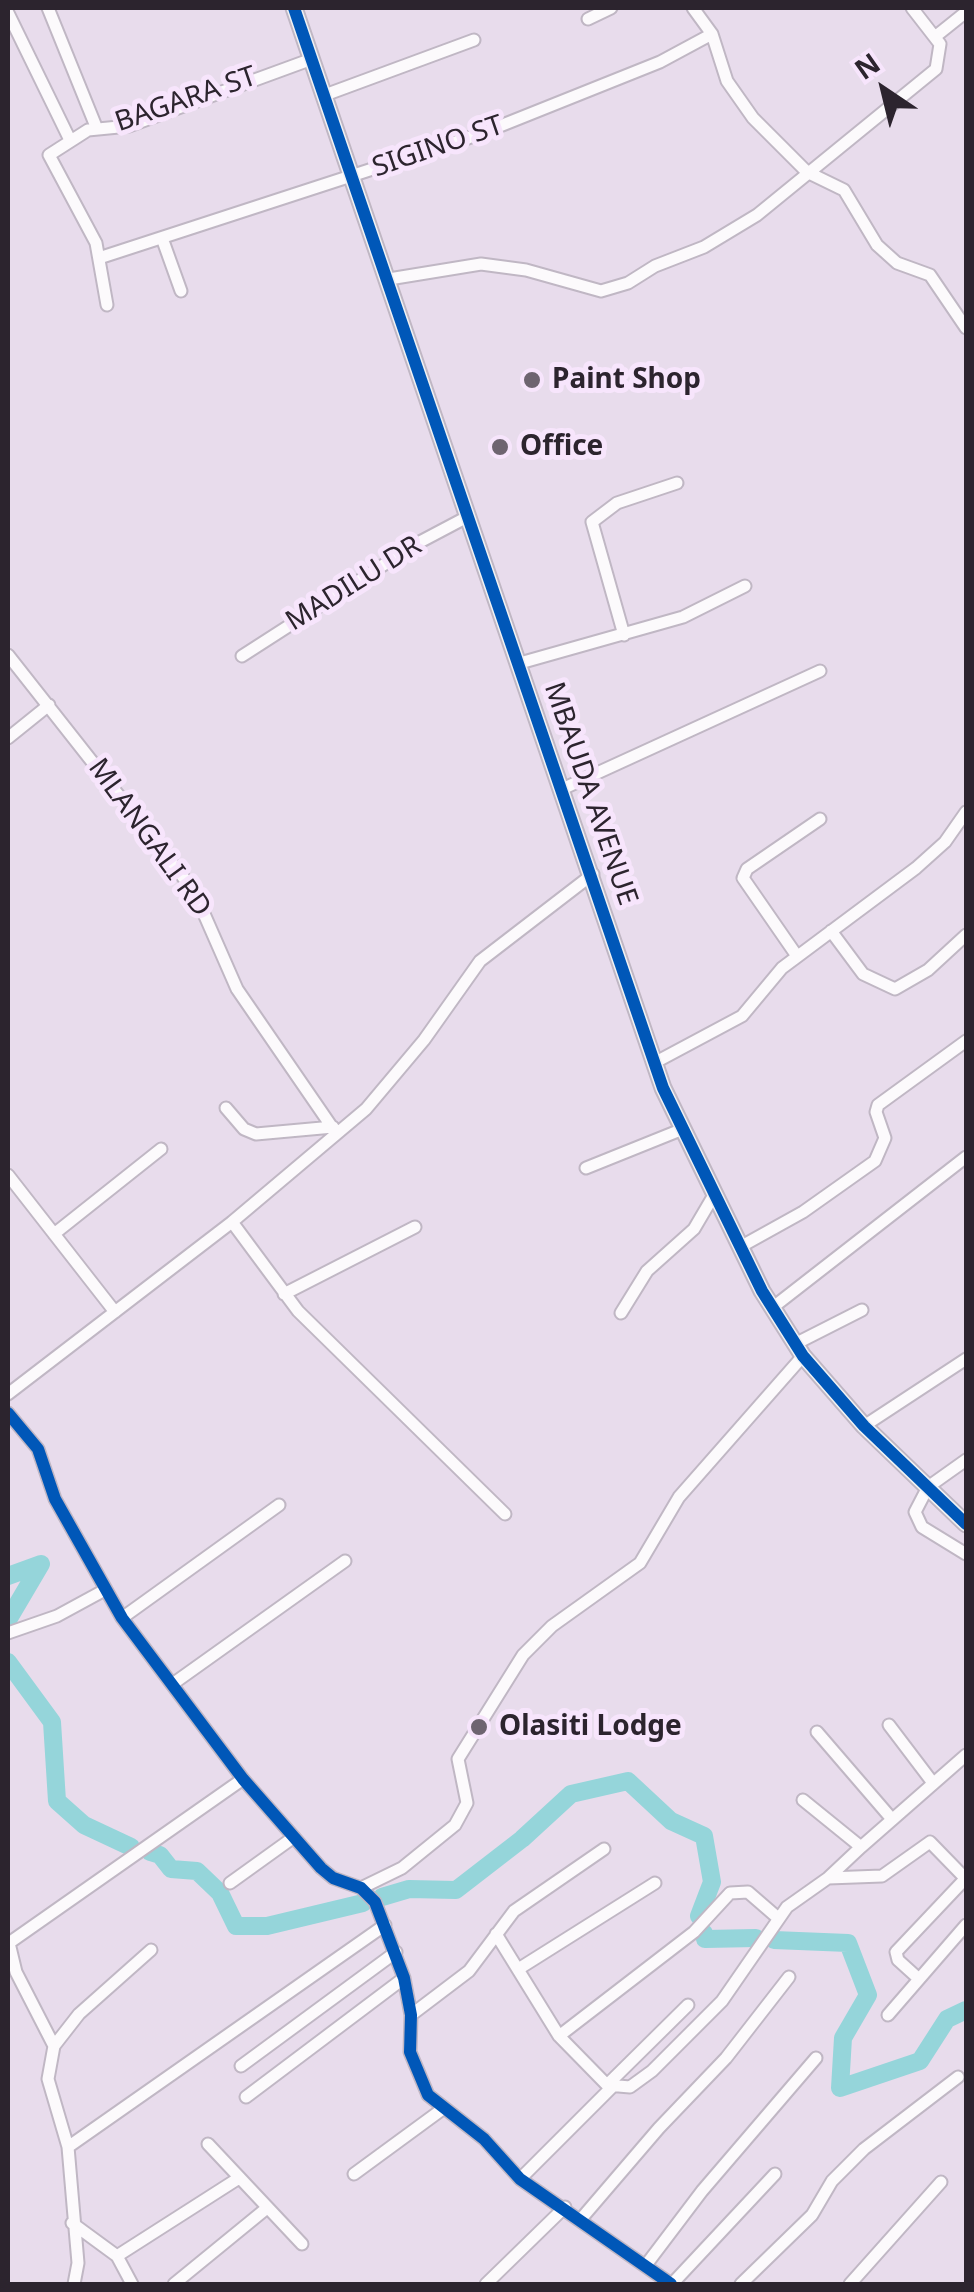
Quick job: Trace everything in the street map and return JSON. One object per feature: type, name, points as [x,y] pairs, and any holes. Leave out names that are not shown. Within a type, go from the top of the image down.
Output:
[{"type":"street","points":[[48,8],[97,129]]},
{"type":"street","name":"MBAUDA AVENUE","points":[[294,8],[520,663],[560,790],[593,874],[654,1063],[683,1129],[740,1248],[799,1350],[864,1426],[966,1524]]},
{"type":"street","points":[[588,19],[611,8]]},
{"type":"street","points":[[693,8],[712,34],[738,98],[807,172],[844,190],[877,246],[897,263],[930,275],[965,324]]},
{"type":"street","points":[[389,279],[481,264],[526,270],[601,291],[615,288],[729,232],[936,70],[941,51],[936,36],[912,8]]},
{"type":"street","points":[[936,36],[966,12]]},
{"type":"street","points":[[8,14],[70,140],[48,157],[87,222],[99,258],[107,305]]},
{"type":"street","name":"SIGINO ST","points":[[99,258],[480,134],[660,62],[712,34]]},
{"type":"street","points":[[325,95],[474,40]]},
{"type":"street","name":"BAGARA ST","points":[[70,140],[97,129],[129,126],[312,59]]},
{"type":"street","points":[[162,238],[181,291]]},
{"type":"street","points":[[624,634],[592,522],[617,504],[677,483]]},
{"type":"street","name":"MADILU DR","points":[[242,656],[416,544],[469,516]]},
{"type":"street","points":[[520,663],[694,612],[745,586]]},
{"type":"street","name":"MLANGALI RD","points":[[8,656],[194,891],[236,989],[334,1130]]},
{"type":"street","points":[[560,790],[820,671]]},
{"type":"street","points":[[8,738],[50,705]]},
{"type":"street","points":[[654,1063],[742,1016],[797,956],[945,842],[966,812]]},
{"type":"street","points":[[797,956],[743,878],[747,868],[820,819]]},
{"type":"street","points":[[8,1394],[232,1222],[391,1082],[480,961],[593,874]]},
{"type":"street","points":[[832,931],[863,974],[894,990],[928,970],[966,934]]},
{"type":"street","points":[[740,1248],[803,1212],[875,1161],[885,1138],[876,1112],[878,1104],[966,1042]]},
{"type":"street","points":[[226,1108],[244,1129],[256,1134],[334,1130]]},
{"type":"street","points":[[586,1168],[683,1129]]},
{"type":"street","points":[[54,1234],[160,1149]]},
{"type":"street","points":[[772,1308],[966,1157]]},
{"type":"street","points":[[8,1175],[114,1312]]},
{"type":"street","points":[[622,1313],[648,1271],[694,1230],[714,1195]]},
{"type":"street","points":[[232,1222],[284,1294],[505,1514]]},
{"type":"street","points":[[284,1294],[415,1227]]},
{"type":"street","points":[[360,1888],[402,1868],[456,1825],[467,1803],[458,1759],[523,1655],[552,1626],[640,1563],[679,1497],[799,1350],[862,1310]]},
{"type":"street","points":[[864,1426],[966,1359]]},
{"type":"street","points":[[8,1414],[38,1449],[54,1499],[122,1618],[243,1778],[294,1837],[333,1878],[360,1888],[375,1902],[404,1978],[411,2015],[413,2066],[428,2095],[484,2139],[520,2179],[672,2284],[775,2174]]},
{"type":"street","points":[[966,1460],[928,1488],[917,1504],[918,1522],[966,1554]]},
{"type":"street","points":[[122,1618],[279,1506]]},
{"type":"street","points":[[174,1683],[345,1561]]},
{"type":"street","points":[[8,1633],[57,1616],[104,1591]]},
{"type":"street","points":[[889,1724],[934,1783]]},
{"type":"street","points":[[817,1732],[891,1818]]},
{"type":"street","points":[[496,1934],[559,2036],[610,2086],[636,2084],[722,2001],[778,1918],[966,1755]]},
{"type":"street","points":[[54,2046],[16,1972],[8,1950],[12,1937],[243,1778]]},
{"type":"street","points":[[803,1800],[860,1846]]},
{"type":"street","points":[[230,1883],[294,1837]]},
{"type":"street","points":[[828,1878],[882,1876],[930,1842],[966,1879],[896,1952],[898,1960],[919,1979]]},
{"type":"street","points":[[411,2015],[469,1971],[514,1912],[604,1849]]},
{"type":"street","points":[[520,1968],[654,1883]]},
{"type":"street","points":[[559,2036],[694,1932],[735,1890],[748,1892],[778,1918]]},
{"type":"street","points":[[888,2015],[966,1924]]},
{"type":"street","points":[[68,2147],[385,1925]]},
{"type":"street","points":[[74,2284],[78,2263],[68,2147],[49,2091],[54,2046],[79,2014],[151,1950]]},
{"type":"street","points":[[242,2066],[396,1952]]},
{"type":"street","points":[[246,2096],[404,1978]]},
{"type":"street","points":[[581,2220],[658,2128],[726,2058],[789,1978]]},
{"type":"street","points":[[520,2179],[688,2005]]},
{"type":"street","points":[[646,2265],[702,2190],[816,2058]]},
{"type":"street","points":[[741,2284],[812,2215],[832,2181],[864,2149],[958,2077]]},
{"type":"street","points":[[354,2174],[444,2108]]},
{"type":"street","points":[[208,2144],[302,2244]]},
{"type":"street","points":[[117,2256],[239,2178]]},
{"type":"street","points":[[850,2284],[942,2182]]},
{"type":"street","points":[[486,2284],[565,2207]]},
{"type":"street","points":[[174,2284],[267,2208]]},
{"type":"street","points":[[72,2223],[117,2256],[132,2284]]},
{"type":"waterway","points":[[8,1576],[41,1564],[8,1620]]},
{"type":"waterway","points":[[8,1662],[52,1722],[57,1801],[84,1825],[131,1847]]},
{"type":"waterway","points":[[382,1897],[409,1889],[456,1890],[522,1839],[571,1794],[628,1781],[671,1821],[704,1836],[712,1882],[699,1916]]},
{"type":"waterway","points":[[150,1852],[160,1855],[171,1869],[197,1871],[220,1893],[236,1926],[267,1926],[363,1903]]},
{"type":"waterway","points":[[704,1933],[705,1939],[756,1938]]},
{"type":"waterway","points":[[774,1940],[848,1943],[868,1995],[843,2038],[840,2088],[920,2061],[947,2019],[966,2010]]},
{"type":"cycle path","points":[[294,8],[663,1088],[762,1291],[803,1356],[864,1426],[966,1524]]},
{"type":"cycle path","points":[[8,1413],[38,1449],[55,1499],[122,1618],[243,1779],[321,1868],[333,1878],[361,1888],[375,1902],[404,1978],[411,2015],[410,2052],[428,2095],[484,2139],[520,2179],[671,2284]]},
{"type":"place","name":"Paint Shop","points":[[532,380]]},
{"type":"place","name":"Office","points":[[500,447]]},
{"type":"place","name":"Olasiti Lodge","points":[[479,1727]]}]
